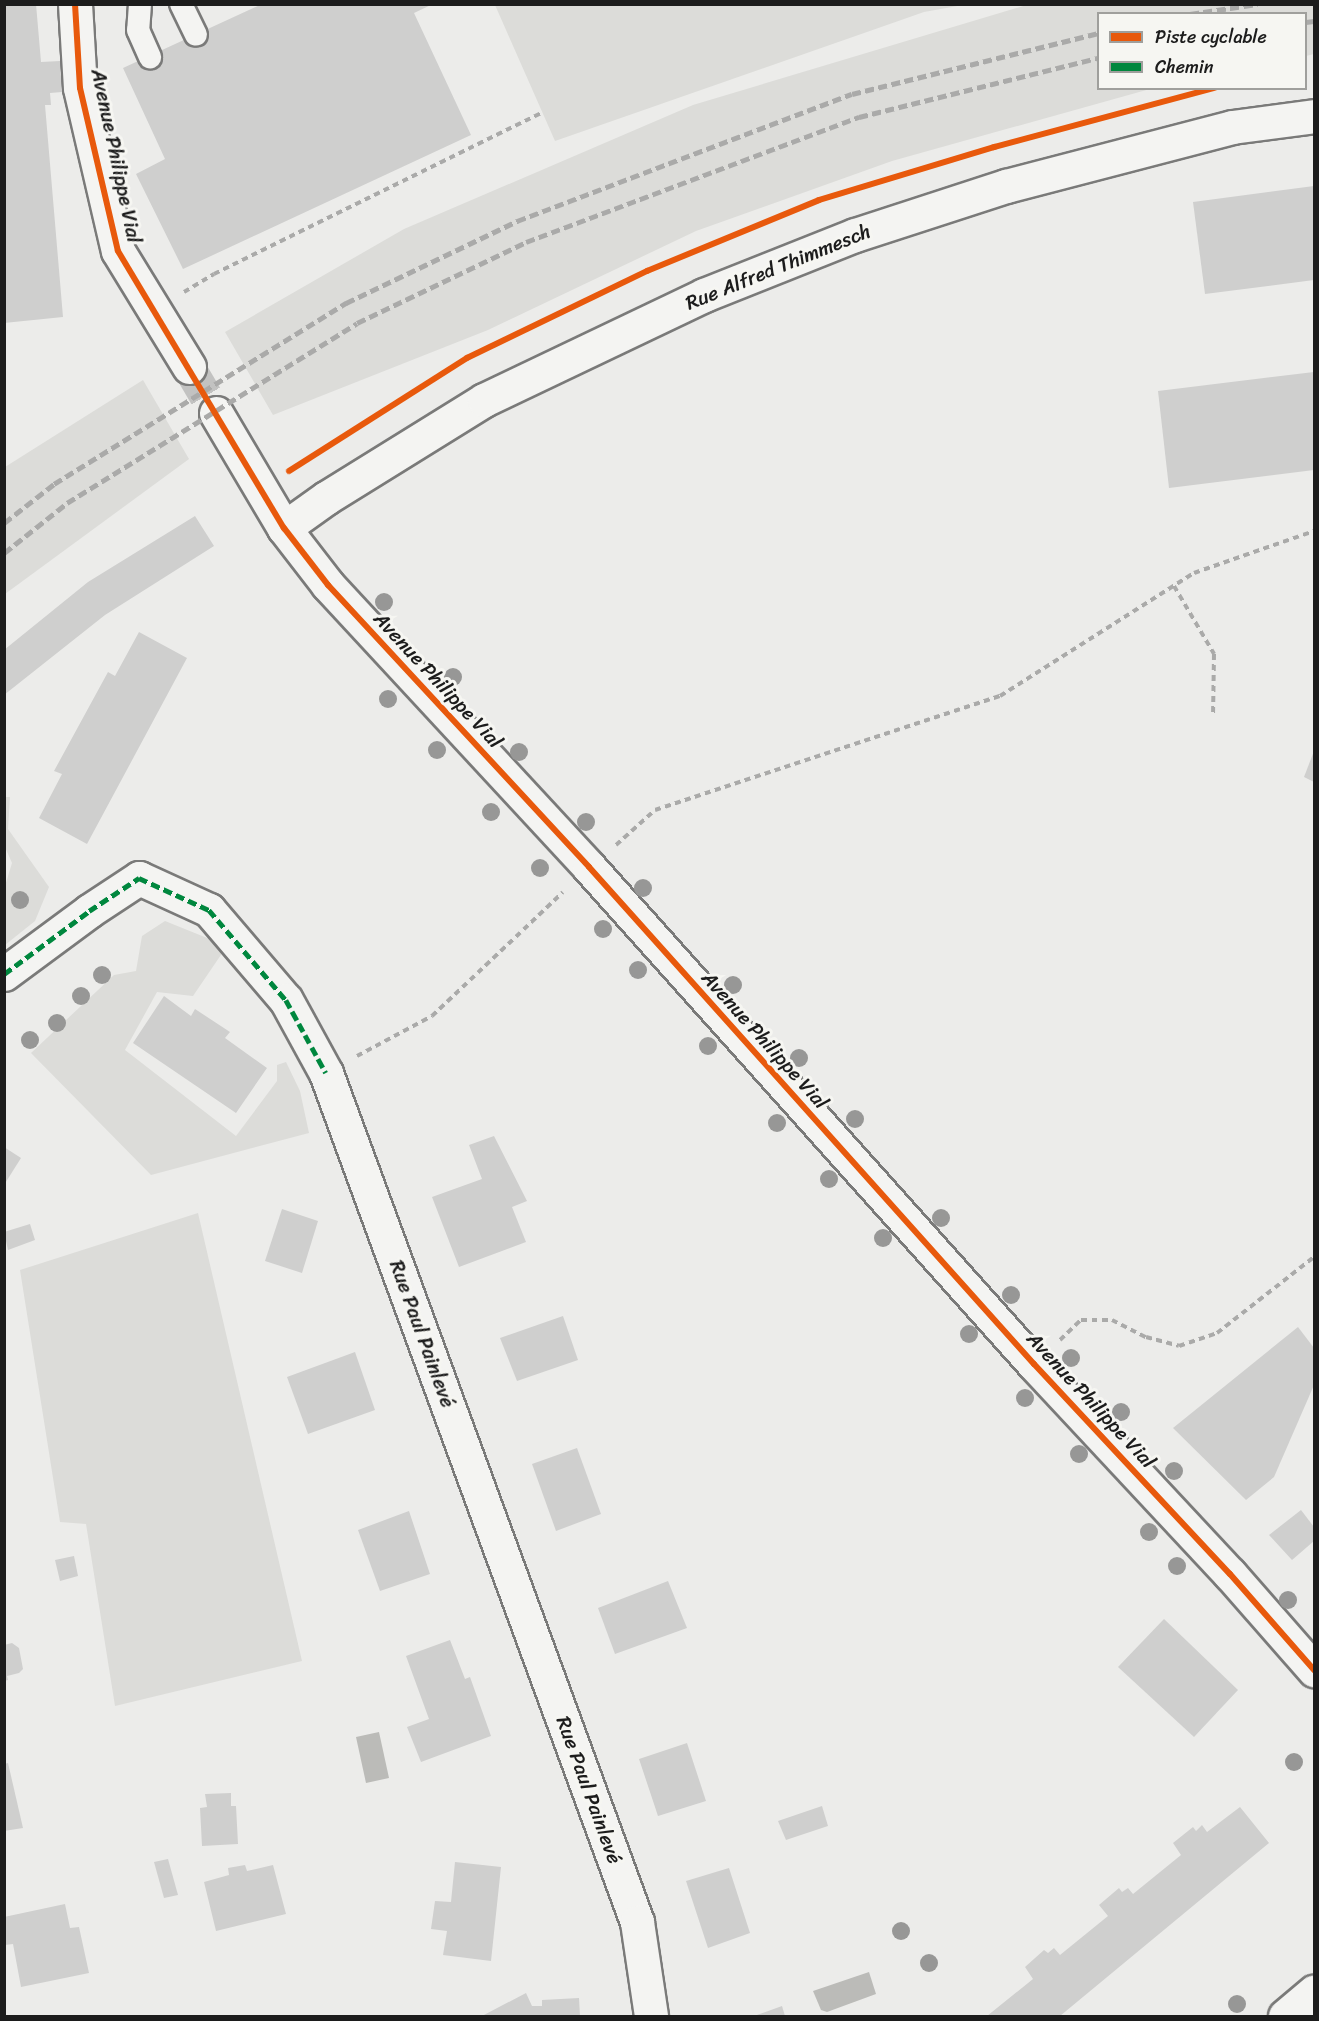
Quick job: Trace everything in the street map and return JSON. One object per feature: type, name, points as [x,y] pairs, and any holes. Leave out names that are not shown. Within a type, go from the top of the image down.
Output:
[{"type":"street","name":"Avenue Philippe Vial","points":[[75,4],[80,88],[118,251],[189,368]]},
{"type":"street","name":"Rue Alfred Thimmesch","points":[[284,528],[326,498],[484,400],[714,290],[855,235],[1006,186],[1232,127],[1314,116]]},
{"type":"street","name":"Avenue Philippe Vial","points":[[216,412],[284,528],[328,585],[589,867],[1034,1364],[1222,1566],[1314,1671]]},
{"type":"street","name":"Rue Paul Painlevé","points":[[4,974],[139,878],[209,910],[286,1000],[326,1073],[637,1922],[651,2016]]},
{"type":"street","points":[[1285,2016],[1314,1992]]},
{"type":"lane","points":[[140,4],[138,30],[150,57]]},
{"type":"lane","points":[[181,4],[196,35]]},
{"type":"path","points":[[182,293],[214,274],[543,112]]},
{"type":"path","points":[[326,1073],[432,1016],[589,867],[655,810],[1000,696],[1194,573],[1314,531]]},
{"type":"path","points":[[1174,586],[1214,654],[1213,715]]},
{"type":"path","points":[[1034,1364],[1081,1320],[1112,1320],[1146,1337],[1179,1346],[1218,1333],[1314,1257]]},
{"type":"shaded area","points":[[1030,4],[1314,5],[1314,54],[1307,56],[1307,12],[1097,12],[1097,90],[1146,90],[892,161],[696,231],[488,330],[273,415],[225,332],[404,229],[693,105]]},
{"type":"shaded area","points":[[495,5],[963,5],[924,12],[555,141]]},
{"type":"shaded area","points":[[143,380],[189,459],[5,594],[5,467]]},
{"type":"shaded area","points":[[5,797],[10,797],[8,829],[49,887],[35,921],[5,945],[5,886],[12,863],[5,847]]},
{"type":"shaded area","points":[[165,921],[227,946],[193,996],[157,992],[125,1050],[236,1136],[277,1081],[277,1065],[286,1062],[300,1091],[309,1133],[151,1175],[31,1053],[114,975],[136,971],[142,936]]},
{"type":"shaded area","points":[[198,1213],[302,1661],[115,1706],[86,1524],[60,1522],[20,1270]]},
{"type":"shaded area","points":[[379,1732],[389,1778],[366,1783],[356,1737]]},
{"type":"shaded area","points":[[869,1972],[876,1994],[827,2012],[821,2010],[813,1991]]},
{"type":"building","points":[[4,4],[36,4],[41,62],[60,61],[62,92],[50,93],[51,105],[45,105],[63,317],[4,323]]},
{"type":"building","points":[[262,4],[433,4],[414,13],[471,135],[183,269],[136,174],[165,159],[123,68]]},
{"type":"building","points":[[1314,186],[1314,280],[1205,294],[1193,202]]},
{"type":"building","points":[[1314,372],[1314,470],[1169,488],[1158,391]]},
{"type":"building","points":[[195,516],[214,546],[105,615],[4,695],[4,650],[88,582]]},
{"type":"building","points":[[139,632],[187,658],[87,844],[39,818],[62,774],[54,771],[108,672],[115,676]]},
{"type":"building","points":[[1314,751],[1314,782],[1304,777]]},
{"type":"building","points":[[164,996],[191,1016],[195,1009],[230,1032],[225,1038],[267,1068],[236,1113],[133,1043]]},
{"type":"building","points":[[494,1136],[527,1201],[512,1207],[526,1242],[459,1267],[432,1197],[482,1179],[469,1145]]},
{"type":"building","points":[[4,1147],[21,1158],[4,1185]]},
{"type":"building","points":[[282,1209],[318,1221],[302,1273],[265,1261]]},
{"type":"building","points":[[30,1224],[35,1240],[8,1250],[4,1232]]},
{"type":"building","points":[[563,1316],[578,1360],[517,1381],[500,1338]]},
{"type":"building","points":[[1298,1327],[1314,1348],[1314,1385],[1274,1477],[1246,1500],[1173,1428]]},
{"type":"building","points":[[355,1352],[375,1410],[308,1434],[287,1377]]},
{"type":"building","points":[[577,1448],[601,1514],[556,1531],[532,1464]]},
{"type":"building","points":[[1301,1510],[1314,1527],[1314,1541],[1292,1560],[1269,1535]]},
{"type":"building","points":[[409,1511],[430,1574],[380,1591],[358,1530]]},
{"type":"building","points":[[74,1556],[78,1576],[60,1581],[55,1560]]},
{"type":"building","points":[[668,1581],[687,1628],[615,1654],[598,1608]]},
{"type":"building","points":[[1164,1619],[1238,1690],[1194,1737],[1118,1667]]},
{"type":"building","points":[[450,1640],[465,1679],[470,1677],[491,1736],[421,1762],[407,1727],[429,1719],[406,1656]]},
{"type":"building","points":[[12,1643],[19,1648],[23,1669],[19,1673],[7,1676],[8,1680],[4,1681],[4,1645]]},
{"type":"building","points":[[687,1743],[706,1801],[658,1816],[639,1759]]},
{"type":"building","points":[[8,1763],[23,1828],[4,1831],[4,1764]]},
{"type":"building","points":[[231,1793],[231,1806],[236,1806],[238,1844],[202,1846],[200,1808],[207,1807],[205,1794]]},
{"type":"building","points":[[822,1806],[828,1826],[786,1840],[778,1821]]},
{"type":"building","points":[[1240,1807],[1269,1843],[1060,2016],[987,2016],[1033,1979],[1025,1967],[1044,1950],[1048,1953],[1054,1948],[1060,1955],[1108,1916],[1099,1905],[1119,1888],[1122,1892],[1128,1888],[1133,1894],[1181,1855],[1173,1843],[1193,1827],[1196,1831],[1202,1825],[1207,1832]]},
{"type":"building","points":[[168,1859],[178,1895],[164,1898],[154,1862]]},
{"type":"building","points":[[455,1862],[501,1867],[491,1961],[443,1955],[447,1931],[431,1929],[435,1901],[451,1902]]},
{"type":"building","points":[[245,1865],[247,1871],[273,1865],[286,1914],[216,1931],[204,1882],[229,1875],[228,1868]]},
{"type":"building","points":[[729,1868],[750,1933],[708,1948],[686,1881]]},
{"type":"building","points":[[65,1904],[70,1928],[79,1927],[89,1973],[21,1987],[13,1944],[5,1945],[4,1917]]},
{"type":"building","points":[[526,1993],[532,2006],[542,2006],[542,2000],[579,1998],[580,2016],[482,2016]]},
{"type":"building","points":[[782,2006],[785,2016],[754,2016]]},
{"type":"tunnel","points":[[189,367],[216,413]]},
{"type":"railway","points":[[1203,12],[1257,4]]},
{"type":"railway","points":[[1307,22],[1314,21]]},
{"type":"railway","points":[[4,523],[54,484],[346,303],[517,221],[852,94],[1097,33]]},
{"type":"railway","points":[[4,553],[67,503],[357,323],[526,242],[859,117],[1097,58]]},
{"type":"marked path","points":[[4,974],[89,911],[139,878],[209,910],[286,1000],[326,1073]]},
{"type":"cycle path","points":[[75,4],[80,88],[118,251],[284,528],[328,585],[589,867],[1034,1364],[1230,1574],[1314,1670]]},
{"type":"cycle path","points":[[289,471],[467,358],[647,271],[819,200],[994,147],[1207,90]]}]
